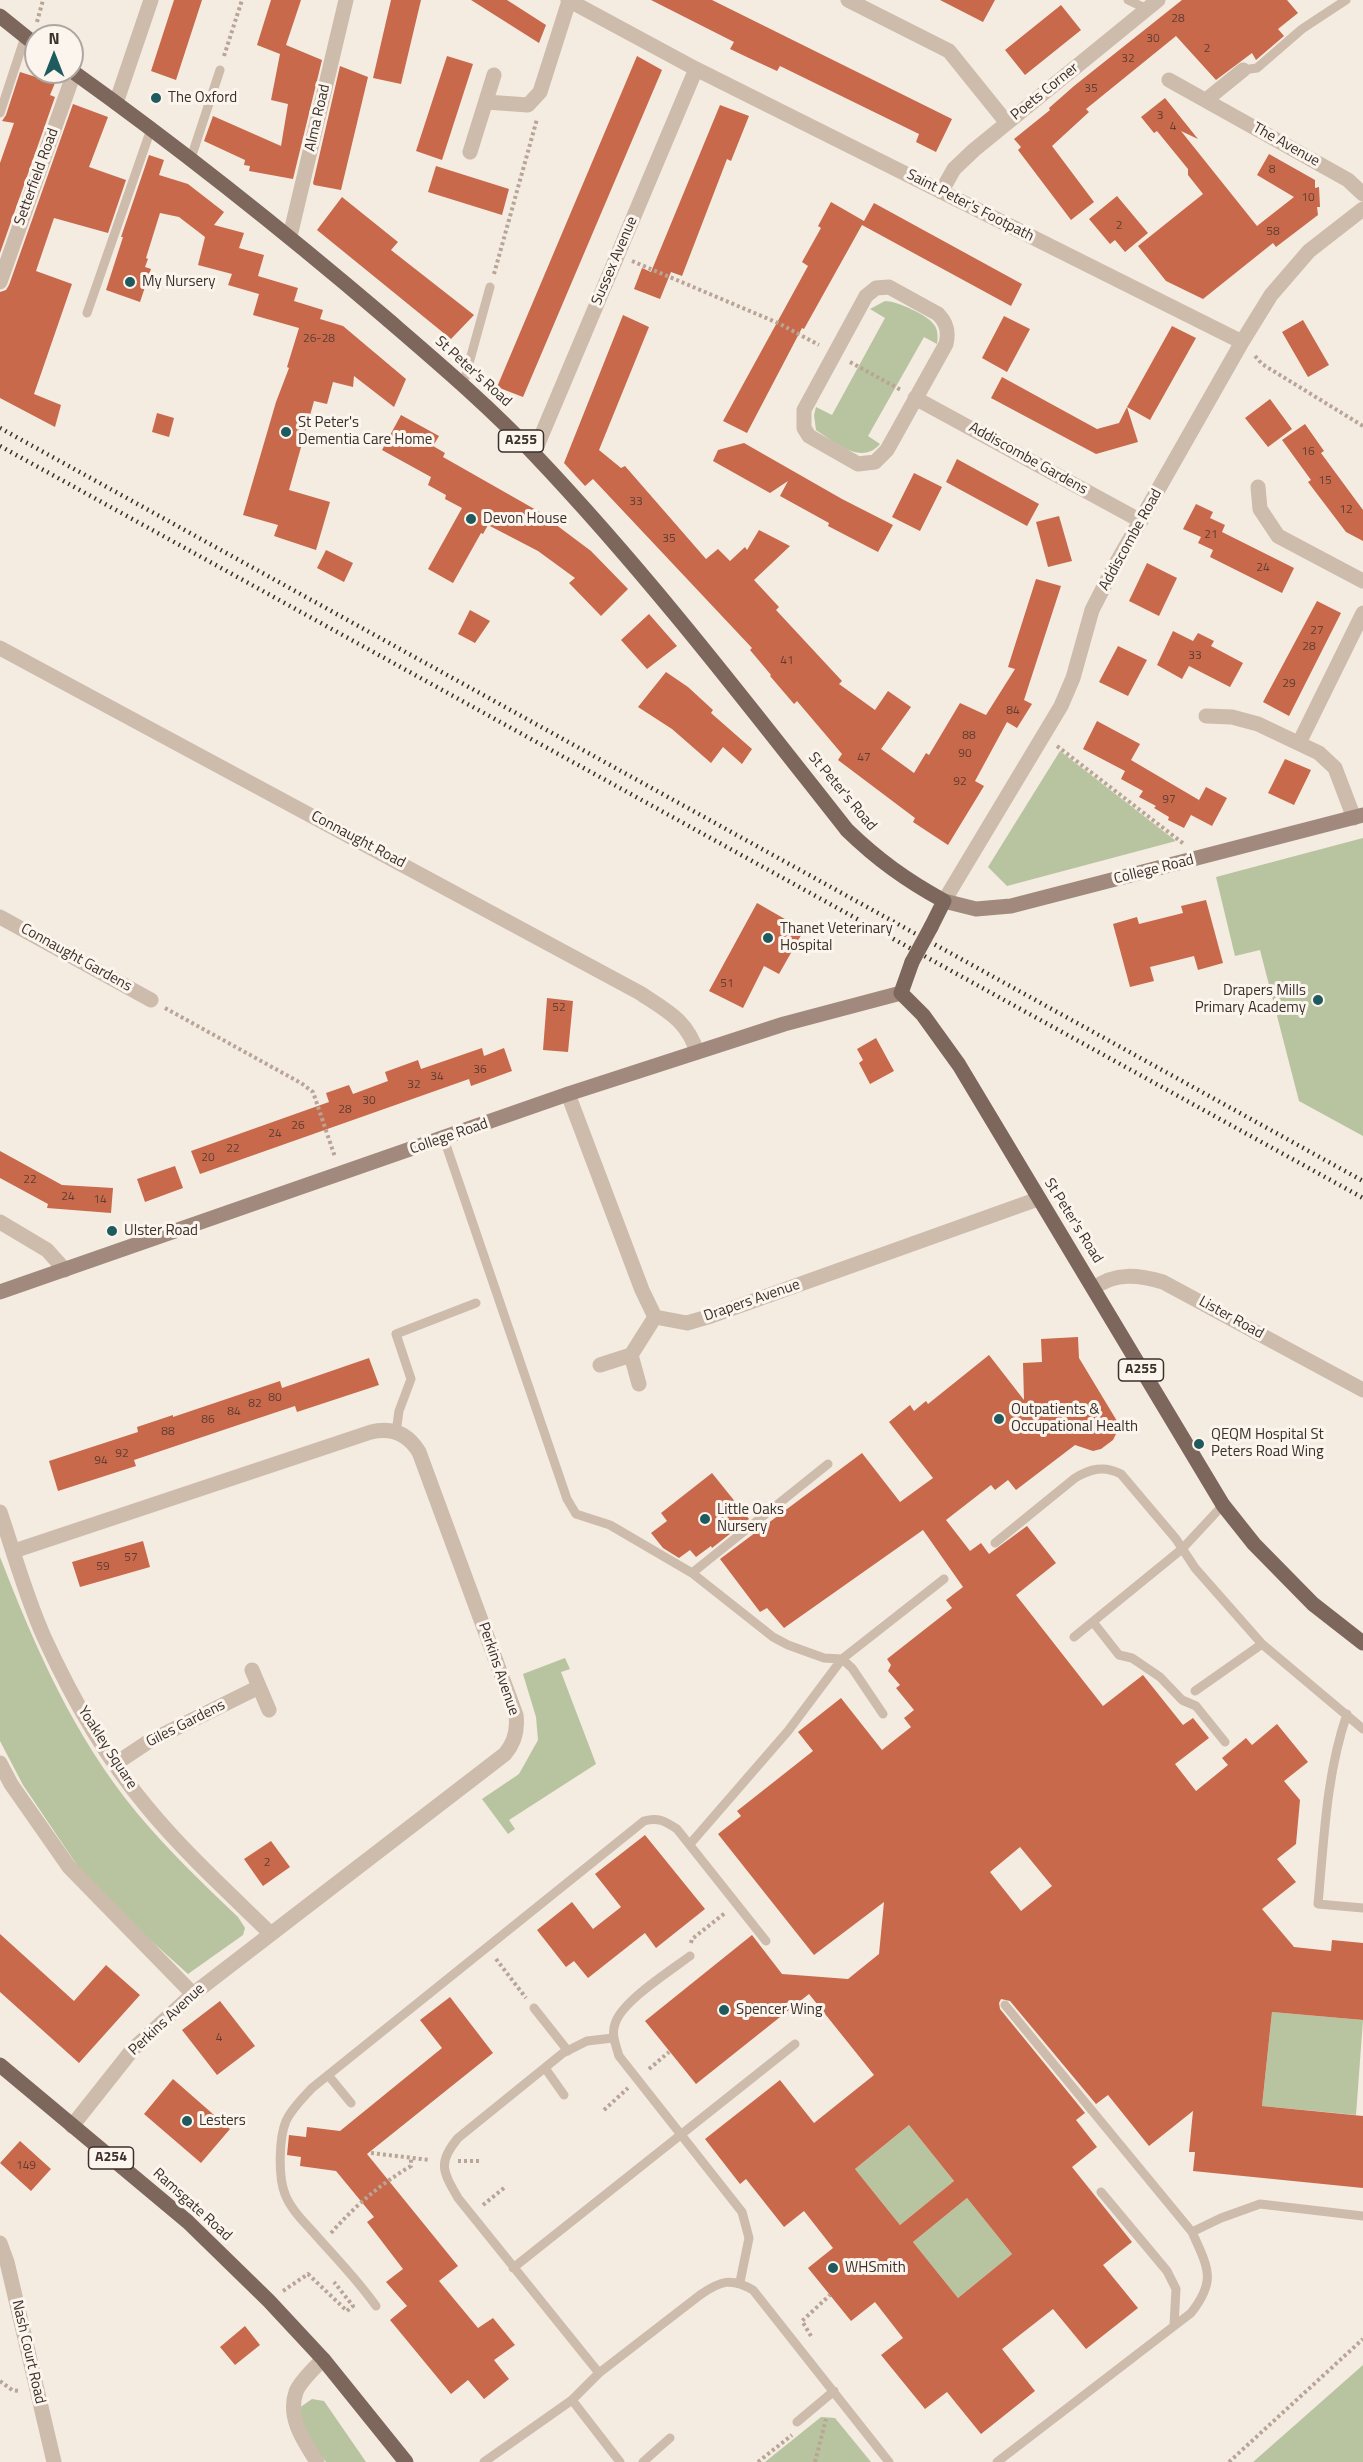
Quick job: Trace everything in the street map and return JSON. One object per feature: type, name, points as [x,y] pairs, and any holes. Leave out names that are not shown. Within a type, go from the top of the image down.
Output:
[{"type":"main road","points":[[0,16],[24,35]]},
{"type":"main road","name":"St Peter's Road","points":[[84,80],[191,158],[290,236],[463,385],[534,453],[659,593],[847,830],[872,854],[903,878],[944,901]]},
{"type":"main road","name":"College Road","points":[[944,901],[975,909],[991,909],[1359,817]]},
{"type":"main road","points":[[901,993],[912,962],[944,901]]},
{"type":"main road","name":"St Peter's Road","points":[[901,993],[923,1015],[945,1044],[1094,1288],[1222,1505],[1254,1544],[1313,1604],[1363,1643]]},
{"type":"main road","name":"College Road","points":[[0,1292],[568,1094],[784,1024],[901,993]]},
{"type":"main road","name":"Ramsgate Road","points":[[0,2065],[188,2222],[269,2301],[323,2359],[406,2462]]},
{"type":"street","points":[[116,103],[151,0]]},
{"type":"street","name":"Alma Road","points":[[290,236],[346,0]]},
{"type":"street","points":[[486,102],[528,105],[540,92],[569,0]]},
{"type":"street","name":"Saint Peter's Footpath","points":[[569,0],[696,69],[1242,342]]},
{"type":"street","points":[[848,0],[949,51],[1007,123]]},
{"type":"street","name":"Poets Corner","points":[[940,192],[954,169],[1153,4]]},
{"type":"street","name":"Sussex Avenue","points":[[534,453],[696,69]]},
{"type":"street","points":[[1206,100],[1243,70]]},
{"type":"street","points":[[470,152],[494,75]]},
{"type":"street","name":"The Avenue","points":[[1169,80],[1348,180],[1363,194]]},
{"type":"street","name":"Setterfield Road","points":[[0,282],[69,84]]},
{"type":"street","name":"Addiscombe Road","points":[[944,901],[1061,706],[1073,678],[1092,610],[1242,342],[1271,295],[1309,251],[1363,209]]},
{"type":"street","points":[[876,288],[895,289],[938,314],[947,328],[946,345],[915,398],[882,457],[867,465],[858,464],[809,436],[804,428],[804,410],[866,296],[876,288]]},
{"type":"street","name":"Addiscombe Gardens","points":[[915,398],[1141,521]]},
{"type":"street","points":[[1258,487],[1260,508],[1278,536],[1363,581]]},
{"type":"street","points":[[1299,743],[1363,613]]},
{"type":"street","name":"Connaught Road","points":[[0,648],[640,993],[678,1018],[692,1035],[697,1052]]},
{"type":"street","points":[[1206,716],[1232,717],[1258,724],[1319,753],[1335,768],[1359,817]]},
{"type":"street","name":"Connaught Gardens","points":[[0,917],[152,1000]]},
{"type":"street","points":[[568,1094],[642,1290],[655,1317],[631,1355],[600,1365]]},
{"type":"street","name":"Drapers Avenue","points":[[655,1317],[687,1323],[711,1316],[1038,1199]]},
{"type":"street","points":[[0,1222],[47,1250],[65,1270]]},
{"type":"street","name":"Lister Road","points":[[1094,1288],[1104,1281],[1122,1276],[1141,1275],[1163,1282],[1363,1390]]},
{"type":"street","points":[[631,1355],[639,1384]]},
{"type":"street","points":[[14,1551],[371,1432],[379,1430],[396,1432]]},
{"type":"street","name":"Perkins Avenue","points":[[72,2126],[133,2049],[193,1994],[505,1754],[515,1737],[516,1715],[419,1452],[414,1443],[396,1432]]},
{"type":"street","name":"Yoakley Square","points":[[1,1520],[43,1635],[78,1704],[115,1764],[147,1807],[194,1859],[272,1934]]},
{"type":"street","points":[[252,1670],[269,1710]]},
{"type":"street","name":"Giles Gardens","points":[[115,1764],[148,1742],[259,1687]]},
{"type":"street","points":[[0,1763],[11,1784],[69,1867],[193,1994]]},
{"type":"street","name":"Nash Court Road","points":[[0,2244],[12,2284],[54,2462]]},
{"type":"street","points":[[317,2462],[300,2435],[293,2413],[296,2391],[323,2359]]},
{"type":"lane","points":[[1128,0],[1153,4]]},
{"type":"lane","points":[[1243,70],[1257,68],[1302,29],[1346,0]]},
{"type":"lane","points":[[0,112],[24,57]]},
{"type":"lane","points":[[191,158],[220,70]]},
{"type":"lane","points":[[87,313],[152,129]]},
{"type":"lane","points":[[463,385],[490,287]]},
{"type":"lane","points":[[444,1139],[567,1499],[576,1514],[610,1526],[692,1573],[772,1637],[805,1653],[824,1658],[842,1659],[852,1668],[883,1714]]},
{"type":"lane","points":[[396,1432],[399,1411],[411,1379],[396,1334],[476,1303]]},
{"type":"lane","points":[[692,1573],[828,1464]]},
{"type":"lane","points":[[994,1543],[1075,1478],[1088,1471],[1111,1468],[1121,1474],[1195,1568],[1262,1644],[1363,1729]]},
{"type":"lane","points":[[1074,1637],[1182,1549],[1222,1505]]},
{"type":"lane","points":[[690,1844],[788,1731],[842,1659],[944,1579]]},
{"type":"lane","points":[[1093,1622],[1119,1655],[1132,1658],[1160,1677],[1182,1700],[1196,1706],[1225,1742]]},
{"type":"lane","points":[[1195,1691],[1262,1644]]},
{"type":"lane","points":[[1347,1714],[1335,1755],[1321,1857],[1318,1904],[1363,1908]]},
{"type":"lane","points":[[376,2306],[361,2285],[301,2218],[285,2195],[281,2170],[282,2139],[286,2122],[296,2106],[328,2075],[644,1821],[654,1818],[666,1821],[677,1829],[766,1941]]},
{"type":"lane","points":[[690,1956],[622,2009],[614,2025],[613,2038],[619,2056],[742,2212],[749,2238],[740,2282]]},
{"type":"lane","points":[[997,2462],[1191,2313],[1205,2295],[1208,2270],[1192,2232],[1005,2005]]},
{"type":"lane","points":[[534,2008],[568,2050]]},
{"type":"lane","points":[[599,2373],[471,2215],[452,2187],[445,2173],[443,2161],[448,2149],[458,2138],[568,2050],[587,2041],[613,2038]]},
{"type":"lane","points":[[513,2268],[795,2043]]},
{"type":"lane","points":[[545,2068],[564,2095]]},
{"type":"lane","points":[[328,2075],[351,2103]]},
{"type":"lane","points":[[1101,2192],[1167,2271],[1176,2289],[1174,2326]]},
{"type":"lane","points":[[1192,2232],[1221,2218],[1260,2204],[1363,2216]]},
{"type":"lane","points":[[484,2462],[572,2400],[599,2373],[716,2284],[740,2282],[753,2290],[890,2462]]},
{"type":"lane","points":[[797,2422],[834,2391]]},
{"type":"lane","points":[[572,2400],[620,2462]]},
{"type":"lane","points":[[643,2462],[670,2438]]},
{"type":"path","points":[[220,70],[242,0]]},
{"type":"path","points":[[490,287],[538,114],[540,92]]},
{"type":"path","points":[[617,255],[778,323],[915,398]]},
{"type":"path","points":[[1242,342],[1262,364],[1363,426]]},
{"type":"path","points":[[1043,737],[1201,858]]},
{"type":"path","points":[[152,1000],[301,1083],[313,1092],[341,1174]]},
{"type":"path","points":[[690,1956],[692,1939],[737,1904]]},
{"type":"path","points":[[486,1947],[534,2008]]},
{"type":"path","points":[[371,2153],[443,2161],[482,2161]]},
{"type":"path","points":[[322,2243],[355,2206],[377,2186],[411,2166],[411,2158]]},
{"type":"path","points":[[471,2215],[504,2188]]},
{"type":"path","points":[[269,2301],[308,2274],[346,2311],[353,2306],[333,2281]]},
{"type":"path","points":[[801,2351],[814,2340],[802,2321],[830,2295]]},
{"type":"path","points":[[1229,2462],[1363,2339]]},
{"type":"path","points":[[815,2462],[826,2417]]},
{"type":"green space","points":[[885,301],[897,303],[926,317],[937,330],[937,344],[924,337],[868,436],[880,444],[865,453],[856,452],[840,446],[816,430],[814,415],[816,407],[832,415],[885,318],[870,309]]},
{"type":"green space","points":[[1060,751],[1176,841],[1007,886],[988,867]]},
{"type":"green space","name":"Drapers Mills Primary Academy","points":[[1363,838],[1363,1136],[1299,1101],[1260,950],[1235,956],[1216,877]]},
{"type":"green space","points":[[0,1557],[42,1658],[94,1754],[114,1784],[149,1827],[186,1867],[238,1917],[245,1928],[243,1935],[188,1974],[137,1928],[83,1874],[23,1785],[0,1741]]},
{"type":"green space","points":[[565,1658],[570,1669],[561,1672],[596,1764],[509,1820],[515,1829],[508,1834],[482,1799],[519,1774],[538,1740],[536,1717],[523,1674]]},
{"type":"green space","points":[[1272,2012],[1363,2020],[1356,2115],[1262,2106]]},
{"type":"green space","points":[[909,2125],[954,2181],[900,2225],[855,2169]]},
{"type":"green space","points":[[967,2198],[1012,2254],[958,2298],[913,2242]]},
{"type":"green space","points":[[1363,2365],[1363,2462],[1253,2462],[1261,2455]]},
{"type":"green space","points":[[312,2399],[324,2401],[366,2462],[326,2462],[301,2429],[299,2408]]},
{"type":"green space","points":[[821,2417],[835,2418],[871,2462],[765,2462]]},
{"type":"building","points":[[174,0],[202,0],[176,80],[151,71]]},
{"type":"building","points":[[271,0],[301,0],[286,45],[322,60],[293,179],[249,171],[250,166],[244,165],[245,160],[204,141],[213,116],[281,146],[288,104],[271,100],[280,54],[257,45]]},
{"type":"building","points":[[391,0],[421,0],[401,84],[373,78]]},
{"type":"building","points":[[471,0],[507,0],[546,25],[539,43]]},
{"type":"building","points":[[651,0],[712,0],[952,119],[936,152],[916,142],[919,134],[780,66],[777,71],[730,49],[734,42]]},
{"type":"building","points":[[940,0],[995,0],[983,22]]},
{"type":"building","points":[[1182,0],[1287,0],[1298,13],[1278,29],[1284,36],[1256,60],[1252,53],[1216,80],[1176,36],[1086,109],[1089,112],[1052,146],[1094,202],[1071,220],[1018,150],[1021,147],[1014,139],[1050,110],[1049,108],[1074,86]]},
{"type":"building","points":[[1061,5],[1081,30],[1025,75],[1005,50]]},
{"type":"building","points":[[447,56],[473,64],[442,160],[416,151]]},
{"type":"building","points":[[637,56],[662,70],[523,397],[497,387]]},
{"type":"building","points":[[340,66],[368,77],[341,190],[313,183]]},
{"type":"building","points":[[20,72],[24,73],[24,84],[55,84],[50,95],[55,97],[0,253],[0,163],[14,123],[2,121]]},
{"type":"building","points":[[1165,98],[1198,139],[1181,131],[1257,226],[1294,197],[1257,175],[1269,154],[1315,180],[1315,188],[1319,187],[1318,215],[1276,247],[1273,243],[1203,299],[1166,281],[1138,246],[1203,194],[1188,175],[1188,169],[1157,131],[1154,133],[1141,117]]},
{"type":"building","points":[[73,104],[108,117],[89,167],[126,180],[108,233],[54,218],[36,271],[72,284],[34,394],[61,405],[55,427],[0,398],[0,292],[6,290],[9,285]]},
{"type":"building","points":[[720,105],[749,116],[731,161],[727,159],[682,276],[671,272],[660,299],[634,289],[642,268],[651,272]]},
{"type":"building","points":[[149,155],[164,160],[159,175],[188,184],[224,212],[214,225],[244,233],[239,248],[264,255],[258,276],[298,288],[294,301],[323,310],[320,319],[343,326],[406,379],[394,407],[354,376],[353,387],[333,382],[327,404],[314,401],[289,490],[330,502],[316,550],[274,536],[278,525],[243,515],[276,402],[289,368],[287,367],[299,328],[253,315],[259,294],[228,285],[232,274],[198,265],[205,237],[179,217],[160,213],[146,258],[148,259],[145,267],[151,269],[140,302],[106,290]]},
{"type":"building","points":[[436,166],[509,189],[502,215],[428,192]]},
{"type":"building","points":[[1117,196],[1148,233],[1125,252],[1115,240],[1110,244],[1089,219]]},
{"type":"building","points":[[342,197],[398,242],[391,250],[474,315],[451,339],[317,230]]},
{"type":"building","points":[[831,202],[864,221],[874,203],[1022,284],[1011,306],[862,225],[804,329],[802,328],[747,433],[723,421],[808,266],[802,262],[821,228],[818,226]]},
{"type":"building","points":[[623,315],[649,327],[599,450],[621,468],[625,466],[706,559],[718,549],[730,561],[745,547],[747,550],[759,530],[790,546],[754,580],[779,607],[776,610],[842,681],[839,684],[875,710],[888,691],[911,707],[881,749],[914,773],[926,753],[929,755],[960,703],[986,715],[1015,669],[1008,667],[1036,579],[1061,586],[1024,700],[1032,704],[1017,728],[1007,722],[975,781],[984,786],[948,845],[913,822],[915,818],[838,760],[842,754],[797,701],[794,704],[770,676],[750,650],[752,648],[593,479],[585,486],[564,463]]},
{"type":"building","points":[[1004,316],[1030,329],[1007,372],[982,358]]},
{"type":"building","points":[[1303,320],[1329,365],[1308,377],[1282,332]]},
{"type":"building","points":[[1172,326],[1196,338],[1150,420],[1127,407]]},
{"type":"building","points":[[1002,377],[1097,429],[1119,423],[1127,407],[1138,442],[1096,454],[991,398]]},
{"type":"building","points":[[1270,399],[1292,429],[1268,447],[1245,418]]},
{"type":"building","points":[[157,413],[174,418],[169,437],[152,432]]},
{"type":"building","points":[[401,415],[439,436],[433,446],[445,453],[443,457],[552,519],[551,521],[591,551],[628,589],[601,616],[569,583],[575,578],[538,551],[488,525],[483,534],[481,533],[453,583],[428,569],[462,508],[445,499],[446,495],[428,485],[431,477],[382,450]]},
{"type":"building","points":[[1305,424],[1324,451],[1321,453],[1363,510],[1363,541],[1346,532],[1308,482],[1311,480],[1282,440]]},
{"type":"building","points":[[744,443],[842,499],[893,525],[878,552],[828,526],[829,523],[780,496],[788,481],[770,493],[713,461],[718,450]]},
{"type":"building","points":[[957,459],[1039,504],[1027,526],[946,482]]},
{"type":"building","points":[[914,473],[942,487],[920,531],[892,517]]},
{"type":"building","points":[[1196,504],[1213,512],[1210,518],[1225,525],[1222,532],[1294,568],[1282,593],[1210,557],[1213,550],[1198,543],[1201,537],[1183,529]]},
{"type":"building","points":[[1059,516],[1072,561],[1048,567],[1036,522]]},
{"type":"building","points":[[326,550],[353,563],[344,582],[317,568]]},
{"type":"building","points":[[1147,563],[1177,578],[1159,616],[1129,601]]},
{"type":"building","points":[[1317,601],[1341,613],[1289,716],[1263,702]]},
{"type":"building","points":[[470,610],[490,621],[475,643],[458,634]]},
{"type":"building","points":[[649,614],[677,646],[647,669],[621,640]]},
{"type":"building","points":[[1173,631],[1193,641],[1198,633],[1214,641],[1211,646],[1243,663],[1230,687],[1189,666],[1182,679],[1157,665]]},
{"type":"building","points":[[1118,646],[1147,660],[1128,696],[1099,682]]},
{"type":"building","points":[[666,672],[688,687],[713,710],[711,713],[752,749],[742,764],[723,747],[711,763],[672,729],[638,707]]},
{"type":"building","points":[[1097,721],[1140,744],[1131,760],[1199,800],[1184,828],[1168,820],[1169,817],[1154,808],[1156,806],[1139,797],[1143,791],[1121,779],[1125,771],[1083,749]]},
{"type":"building","points":[[1285,759],[1311,770],[1294,805],[1268,793]]},
{"type":"building","points":[[1206,787],[1227,798],[1212,826],[1191,815]]},
{"type":"building","points":[[1206,900],[1223,963],[1198,970],[1194,956],[1150,967],[1154,981],[1130,987],[1113,924],[1137,917],[1139,924],[1183,913],[1181,906]]},
{"type":"building","name":"Thanet Veterinary Hospital","points":[[757,903],[804,930],[779,974],[764,966],[743,1008],[709,991]]},
{"type":"building","points":[[547,998],[573,1001],[568,1052],[543,1050]]},
{"type":"building","points":[[876,1038],[894,1071],[870,1084],[859,1063],[863,1060],[857,1049]]},
{"type":"building","points":[[482,1048],[484,1056],[504,1048],[512,1071],[471,1086],[469,1079],[200,1174],[191,1151],[329,1102],[326,1093],[349,1085],[353,1094],[388,1081],[385,1072],[418,1060],[421,1069]]},
{"type":"building","points":[[0,1151],[62,1185],[113,1188],[111,1213],[47,1208],[48,1204],[0,1178]]},
{"type":"building","points":[[175,1166],[183,1188],[145,1202],[137,1179]]},
{"type":"building","points":[[1078,1337],[1079,1358],[1117,1421],[1117,1432],[1113,1440],[1101,1449],[1093,1451],[1075,1445],[1016,1490],[1008,1480],[995,1490],[991,1485],[946,1520],[970,1551],[981,1543],[989,1554],[1027,1526],[1056,1563],[1016,1595],[1103,1706],[1143,1675],[1183,1725],[1193,1718],[1209,1738],[1175,1764],[1196,1791],[1228,1765],[1222,1758],[1246,1738],[1252,1745],[1277,1724],[1308,1762],[1284,1781],[1300,1800],[1296,1844],[1277,1859],[1296,1882],[1262,1909],[1294,1947],[1331,1951],[1332,1940],[1363,1943],[1363,2020],[1272,2012],[1262,2106],[1363,2116],[1363,2188],[1193,2171],[1195,2152],[1189,2152],[1193,2111],[1149,2146],[1108,2095],[1096,2104],[1010,2001],[1001,1999],[1000,2009],[1085,2113],[1076,2120],[1097,2147],[1072,2167],[1132,2242],[1103,2265],[1138,2308],[1086,2349],[1053,2309],[1002,2349],[1035,2391],[981,2434],[947,2392],[925,2409],[881,2355],[903,2338],[875,2302],[851,2321],[808,2268],[833,2248],[804,2211],[784,2227],[746,2179],[740,2184],[705,2139],[780,2080],[814,2123],[874,2075],[809,1994],[696,2084],[645,2021],[752,1935],[782,1974],[848,1979],[879,1954],[884,1902],[814,1955],[718,1834],[741,1816],[737,1811],[813,1751],[798,1732],[841,1698],[882,1750],[911,1727],[904,1718],[914,1710],[896,1688],[900,1685],[888,1671],[891,1665],[887,1659],[952,1608],[946,1600],[963,1587],[923,1530],[784,1628],[767,1608],[760,1612],[720,1559],[862,1453],[900,1502],[933,1478],[889,1422],[910,1405],[914,1411],[926,1401],[928,1404],[989,1355],[1024,1400],[1023,1363],[1042,1362],[1041,1339]],"holes":[[[1020,1847],[1052,1886],[1021,1911],[990,1872]],[[909,2125],[954,2181],[900,2225],[855,2169]],[[967,2198],[1012,2254],[958,2298],[913,2242]]]},
{"type":"building","points":[[369,1358],[379,1385],[297,1412],[295,1406],[134,1460],[136,1466],[58,1491],[49,1461],[138,1432],[137,1427],[173,1415],[173,1417],[280,1381],[282,1388]]},
{"type":"building","name":"Little Oaks Nursery","points":[[712,1473],[749,1519],[712,1548],[711,1546],[696,1557],[690,1550],[679,1558],[663,1548],[651,1533],[667,1521],[661,1513]]},
{"type":"building","points":[[143,1541],[150,1567],[80,1587],[72,1562]]},
{"type":"building","points":[[645,1835],[705,1909],[656,1948],[645,1933],[588,1978],[574,1961],[566,1967],[537,1930],[572,1902],[593,1929],[621,1907],[595,1874]]},
{"type":"building","points":[[271,1841],[290,1867],[263,1886],[244,1859]]},
{"type":"building","points":[[0,1934],[74,2001],[106,1965],[140,1995],[79,2063],[0,1992]]},
{"type":"building","points":[[450,1997],[493,2053],[367,2154],[458,2266],[439,2281],[478,2328],[493,2318],[515,2345],[494,2360],[509,2379],[484,2399],[468,2380],[451,2394],[390,2320],[407,2306],[386,2282],[403,2269],[367,2222],[374,2217],[336,2171],[300,2166],[301,2157],[287,2155],[289,2135],[306,2137],[307,2127],[340,2131],[442,2048],[420,2020]]},
{"type":"building","points":[[220,2001],[255,2046],[217,2075],[182,2030]]},
{"type":"building","name":"Lesters","points":[[173,2079],[230,2129],[201,2163],[144,2114]]},
{"type":"building","points":[[20,2141],[51,2169],[31,2191],[0,2163]]},
{"type":"building","points":[[245,2326],[260,2345],[235,2365],[220,2347]]},
{"type":"railway","points":[[0,428],[1363,1181]]},
{"type":"railway","points":[[0,446],[1363,1198]]},
{"type":"place","name":"The Oxford","points":[[156,98]]},
{"type":"place","name":"My Nursery","points":[[130,282]]},
{"type":"place","name":"St Peter's Dementia Care Home","points":[[286,432]]},
{"type":"place","name":"Devon House","points":[[471,519]]},
{"type":"place","name":"Thanet Veterinary Hospital","points":[[768,938]]},
{"type":"place","name":"Drapers Mills Primary Academy","points":[[1318,1000]]},
{"type":"place","name":"Ulster Road","points":[[112,1231]]},
{"type":"place","name":"Outpatients & Occupational Health","points":[[999,1419]]},
{"type":"place","name":"QEQM Hospital St Peters Road Wing","points":[[1199,1444]]},
{"type":"place","name":"Little Oaks Nursery","points":[[705,1519]]},
{"type":"place","name":"Spencer Wing","points":[[724,2010]]},
{"type":"place","name":"Lesters","points":[[187,2121]]},
{"type":"place","name":"WHSmith","points":[[833,2268]]}]
